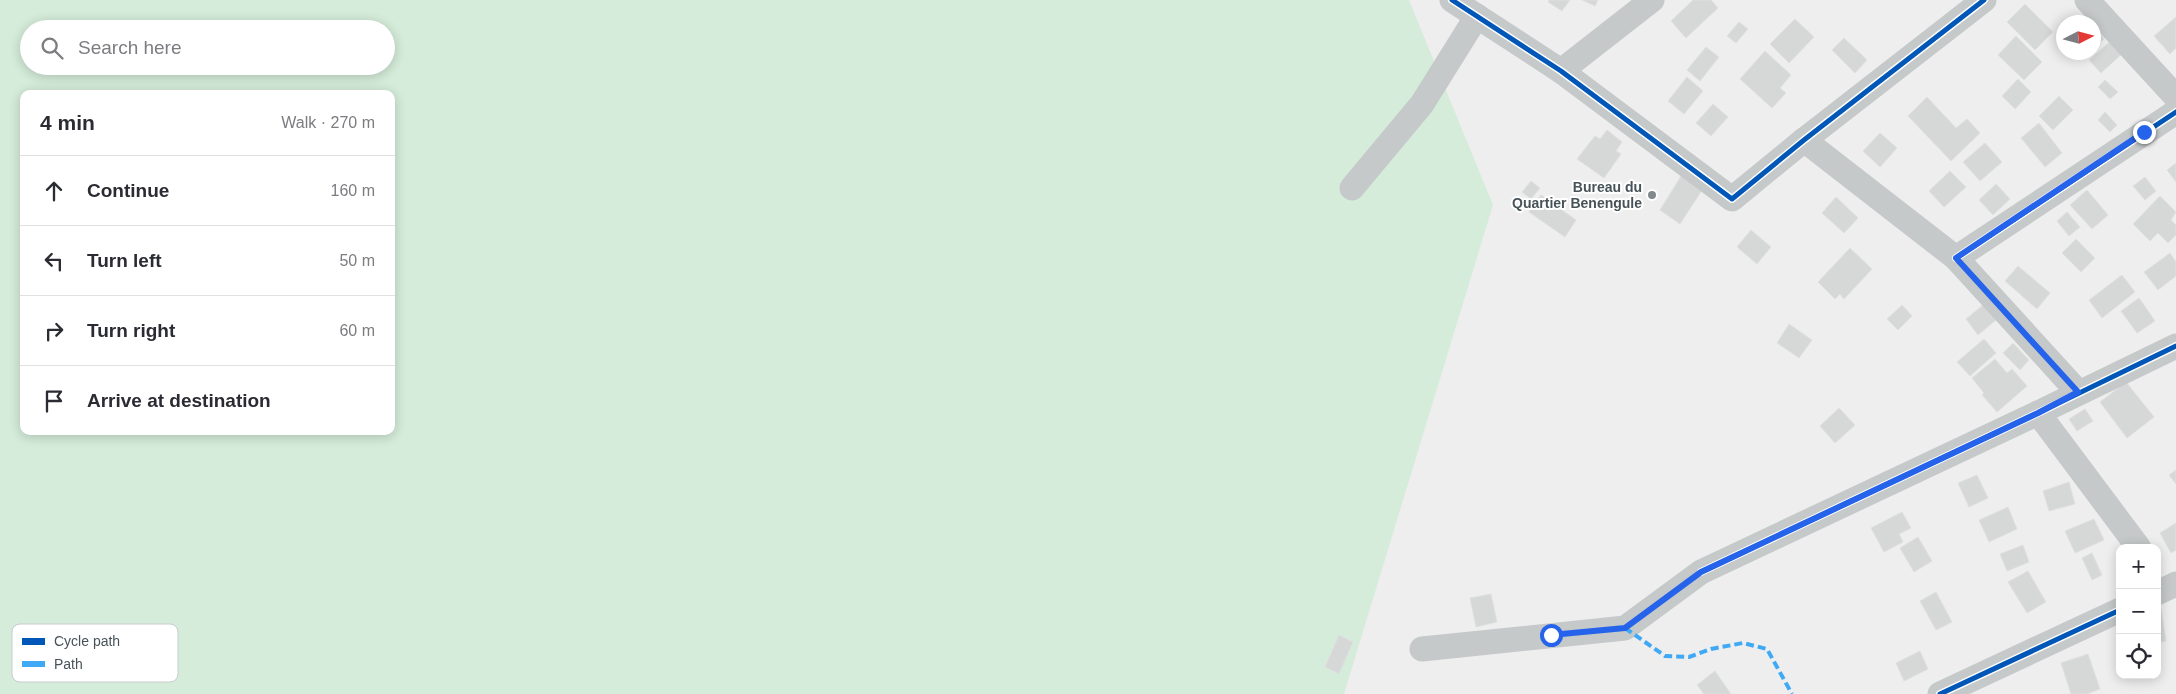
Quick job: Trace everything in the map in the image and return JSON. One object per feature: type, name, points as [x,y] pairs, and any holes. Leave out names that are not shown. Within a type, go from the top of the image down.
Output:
[{"type":"street","points":[[1452,0],[1561,71],[1732,199],[1804,140],[1984,0]]},
{"type":"street","points":[[1561,71],[1652,0]]},
{"type":"street","points":[[2089,1],[2176,97]]},
{"type":"street","points":[[1352,188],[1422,104],[1477,16]]},
{"type":"street","points":[[1956,258],[2176,112]]},
{"type":"street","points":[[1804,140],[1956,258],[2078,392]]},
{"type":"street","points":[[1422,649],[1625,628],[1701,572],[2176,346]]},
{"type":"street","points":[[2038,413],[2136,544]]},
{"type":"street","points":[[1940,694],[2116,612]]},
{"type":"green space","points":[[0,0],[1409,0],[1493,205],[1344,694],[0,694]]},
{"type":"building","points":[[1549,0],[1570,0],[1562,11],[1548,2]]},
{"type":"building","points":[[1582,0],[1598,0],[1595,6]]},
{"type":"building","points":[[1693,0],[1711,0],[1718,8],[1686,38],[1671,21]]},
{"type":"building","points":[[2025,4],[2053,32],[2035,50],[2007,22]]},
{"type":"building","points":[[2176,17],[2176,48],[2170,54],[2154,36]]},
{"type":"building","points":[[1795,19],[1814,37],[1789,63],[1770,44]]},
{"type":"building","points":[[1739,22],[1748,29],[1736,43],[1727,36]]},
{"type":"building","points":[[2016,36],[2042,62],[2024,80],[1998,55]]},
{"type":"building","points":[[1844,38],[1867,60],[1855,73],[1832,50]]},
{"type":"building","points":[[2113,39],[2124,52],[2101,73],[2089,60],[2101,60],[2101,50]]},
{"type":"building","points":[[1706,47],[1719,57],[1700,81],[1687,70]]},
{"type":"building","points":[[1765,51],[1791,75],[1780,88],[1786,93],[1772,108],[1740,79]]},
{"type":"building","points":[[1687,77],[1703,91],[1684,114],[1668,101]]},
{"type":"building","points":[[2018,79],[2031,92],[2015,109],[2002,96]]},
{"type":"building","points":[[2105,80],[2118,92],[2110,99],[2098,87]]},
{"type":"building","points":[[2059,96],[2073,110],[2053,130],[2039,116]]},
{"type":"building","points":[[1927,97],[1956,128],[1967,119],[1980,133],[1951,161],[1908,116]]},
{"type":"building","points":[[1713,104],[1728,117],[1711,136],[1696,123]]},
{"type":"building","points":[[2105,112],[2117,125],[2110,132],[2098,120]]},
{"type":"building","points":[[2039,123],[2062,153],[2045,167],[2021,138]]},
{"type":"building","points":[[1607,130],[1622,142],[1616,151],[1621,154],[1604,178],[1577,159],[1595,136],[1600,139]]},
{"type":"building","points":[[1880,133],[1897,148],[1880,167],[1863,151]]},
{"type":"building","points":[[1985,143],[2002,162],[1980,181],[1963,162]]},
{"type":"building","points":[[2176,163],[2176,182],[2167,170]]},
{"type":"building","points":[[1950,171],[1966,187],[1944,207],[1929,191]]},
{"type":"building","points":[[1683,173],[1704,187],[1680,224],[1660,210]]},
{"type":"building","points":[[2145,177],[2156,191],[2145,200],[2133,186]]},
{"type":"building","points":[[1531,181],[1540,188],[1531,199],[1522,192]]},
{"type":"building","points":[[1996,184],[2010,199],[1993,215],[1979,200]]},
{"type":"building","points":[[2087,190],[2108,215],[2092,229],[2070,205]]},
{"type":"building","points":[[1541,195],[1576,220],[1565,237],[1529,212]]},
{"type":"building","points":[[2160,196],[2176,212],[2171,220],[2176,225],[2176,235],[2168,243],[2158,233],[2150,241],[2133,224]]},
{"type":"building","points":[[1836,197],[1858,218],[1844,233],[1822,213]]},
{"type":"building","points":[[2067,212],[2080,227],[2069,236],[2057,221]]},
{"type":"building","points":[[1751,230],[1771,247],[1757,264],[1737,247]]},
{"type":"building","points":[[2076,239],[2095,258],[2081,272],[2062,253]]},
{"type":"building","points":[[1850,248],[1872,269],[1844,299],[1840,294],[1835,299],[1818,282]]},
{"type":"building","points":[[2170,253],[2176,262],[2176,276],[2158,290],[2144,272]]},
{"type":"building","points":[[2018,266],[2050,293],[2037,309],[2005,281]]},
{"type":"building","points":[[2122,275],[2135,292],[2102,318],[2089,300]]},
{"type":"building","points":[[2139,298],[2155,321],[2137,333],[2121,311]]},
{"type":"building","points":[[1902,305],[1912,316],[1898,330],[1887,319]]},
{"type":"building","points":[[1983,305],[1996,320],[1978,335],[1966,319]]},
{"type":"building","points":[[1789,324],[1812,340],[1799,358],[1777,343]]},
{"type":"building","points":[[1984,339],[1996,353],[1970,376],[1957,362]]},
{"type":"building","points":[[2013,343],[2029,360],[2020,370],[2003,353]]},
{"type":"building","points":[[1995,359],[2007,373],[2012,369],[2027,386],[1997,412],[1982,395],[1984,393],[1972,378]]},
{"type":"building","points":[[2126,382],[2154,417],[2127,438],[2100,402]]},
{"type":"building","points":[[1839,408],[1855,425],[1835,443],[1820,426]]},
{"type":"building","points":[[2085,409],[2093,421],[2077,431],[2069,419]]},
{"type":"building","points":[[2176,470],[2176,484],[2169,475]]},
{"type":"building","points":[[1977,475],[1988,498],[1969,507],[1958,483]]},
{"type":"building","points":[[2069,482],[2075,504],[2049,511],[2043,491]]},
{"type":"building","points":[[2008,507],[2017,529],[1989,542],[1979,520]]},
{"type":"building","points":[[1902,512],[1911,528],[1899,534],[1903,542],[1884,552],[1871,528]]},
{"type":"building","points":[[2094,519],[2104,540],[2075,553],[2065,531]]},
{"type":"building","points":[[2176,523],[2176,550],[2171,553],[2160,533]]},
{"type":"building","points":[[1918,537],[1932,561],[1914,572],[1900,548]]},
{"type":"building","points":[[2023,545],[2029,562],[2007,571],[2000,554]]},
{"type":"building","points":[[2092,553],[2102,575],[2092,580],[2082,558]]},
{"type":"building","points":[[2028,571],[2046,602],[2027,613],[2008,582]]},
{"type":"building","points":[[1936,592],[1952,622],[1936,630],[1920,601]]},
{"type":"building","points":[[1491,594],[1497,622],[1476,627],[1470,598]]},
{"type":"building","points":[[2161,608],[2166,641],[2161,642]]},
{"type":"building","points":[[1339,635],[1353,642],[1339,674],[1325,667]]},
{"type":"building","points":[[1920,651],[1928,669],[1904,681],[1896,663]]},
{"type":"building","points":[[2088,654],[2100,689],[2087,694],[2071,694],[2061,663]]},
{"type":"building","points":[[1715,671],[1731,694],[1704,694],[1697,685]]},
{"type":"marked path","points":[[1625,628],[1665,656],[1689,657],[1711,649],[1743,643],[1767,649],[1792,694]]},
{"type":"cycle path","points":[[1452,0],[1561,71],[1732,199],[1804,140],[1984,0]]},
{"type":"cycle path","points":[[1956,258],[2176,112]]},
{"type":"cycle path","points":[[1701,572],[2176,346]]},
{"type":"cycle path","points":[[1940,694],[2116,612]]},
{"type":"place","name":"Bureau du Quartier Benengule","points":[[1652,195]]},
{"type":"route","points":[[1551,635],[1625,628],[1701,572],[2038,413],[2078,392],[1956,258],[2144,132]]}]
